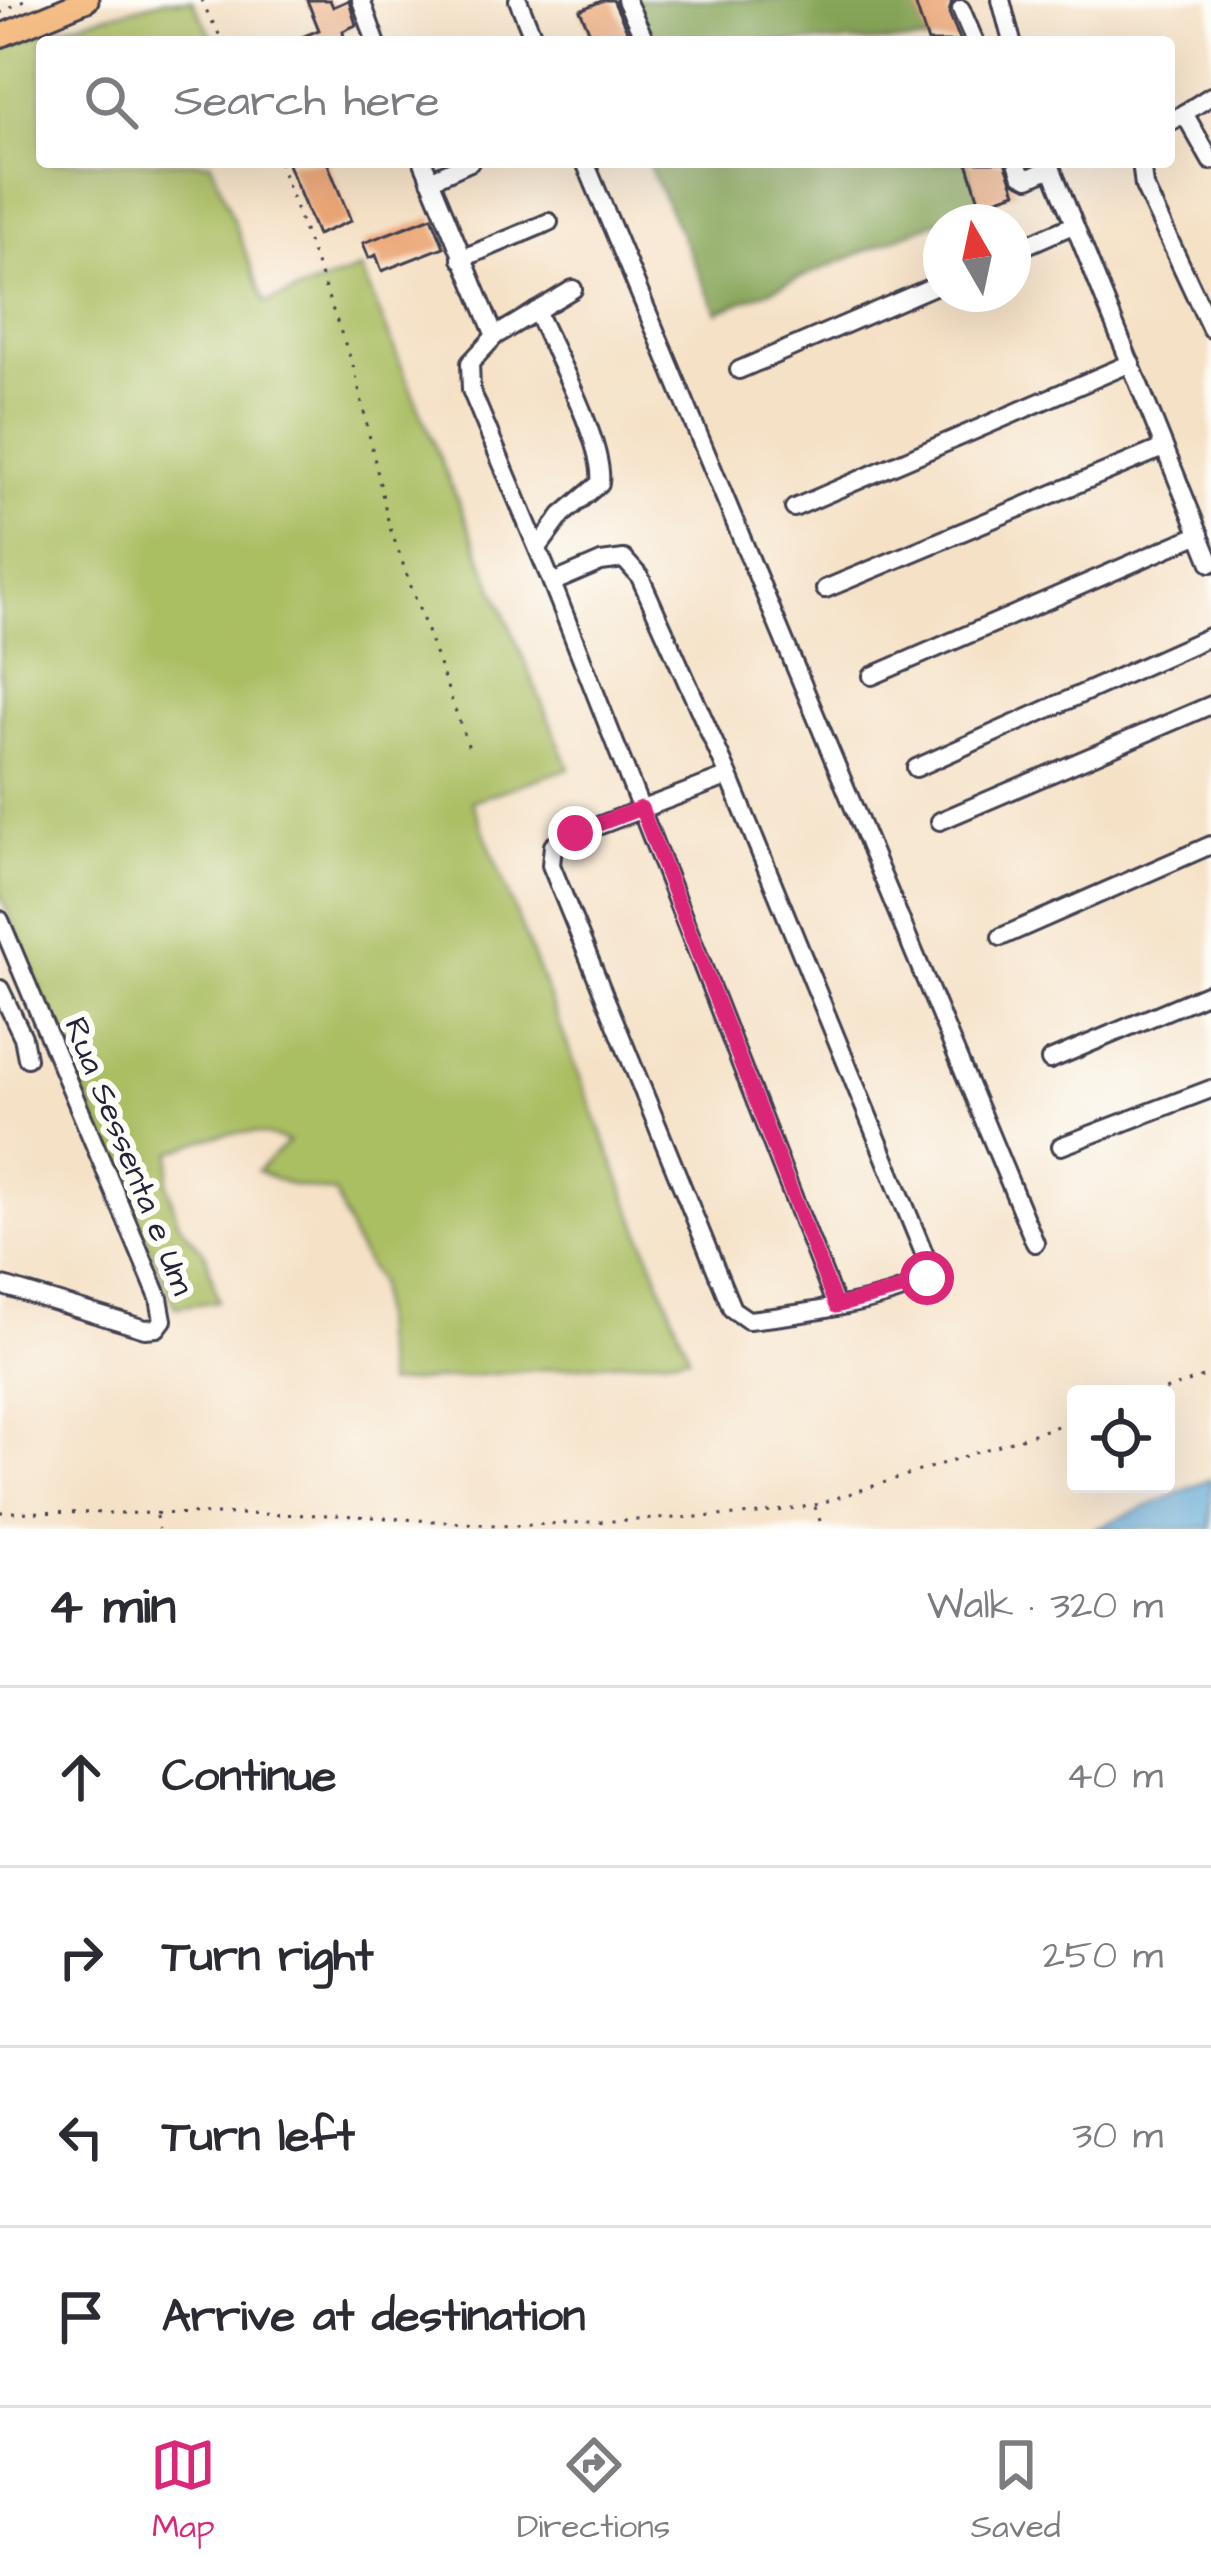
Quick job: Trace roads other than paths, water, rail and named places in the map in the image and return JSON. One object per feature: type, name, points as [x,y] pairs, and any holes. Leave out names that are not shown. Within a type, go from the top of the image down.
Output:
[{"type":"main road","points":[[0,36],[87,0]]},
{"type":"street","points":[[361,0],[374,36]]},
{"type":"street","points":[[518,0],[533,36]]},
{"type":"street","points":[[626,0],[643,36]]},
{"type":"street","points":[[1001,0],[1010,36]]},
{"type":"street","points":[[961,8],[973,36]]},
{"type":"street","points":[[1211,96],[1177,118],[1211,161]]},
{"type":"street","points":[[425,168],[494,336]]},
{"type":"street","points":[[430,180],[457,168]]},
{"type":"street","points":[[587,168],[1035,1243]]},
{"type":"street","points":[[1019,168],[1029,178],[1045,168]]},
{"type":"street","points":[[1051,168],[1211,563]]},
{"type":"street","points":[[1142,168],[1144,186],[1211,329]]},
{"type":"street","points":[[461,259],[549,223]]},
{"type":"street","points":[[1031,243],[1073,225]]},
{"type":"street","points":[[573,289],[494,336],[470,363],[471,390],[552,583],[836,1306]]},
{"type":"street","points":[[740,370],[923,291]]},
{"type":"street","points":[[536,310],[582,416],[601,474],[600,483],[562,515],[538,548]]},
{"type":"street","points":[[794,508],[1131,363]]},
{"type":"street","points":[[825,589],[1163,448]]},
{"type":"street","points":[[872,676],[1200,534]]},
{"type":"street","points":[[552,583],[602,562],[631,562],[729,776],[929,1268],[927,1278],[914,1286],[836,1306],[748,1319],[732,1309],[554,875],[550,854],[561,840],[729,776]]},
{"type":"street","points":[[916,768],[1211,636]]},
{"type":"street","points":[[940,821],[1211,705]]},
{"type":"street","points":[[1001,937],[1211,845]]},
{"type":"street","name":"Rua Sessenta e Um","points":[[0,920],[5,951],[159,1298],[163,1320],[157,1328],[145,1329],[0,1286]]},
{"type":"street","points":[[0,989],[23,1037],[27,1058]]},
{"type":"street","points":[[1050,1060],[1211,992]]},
{"type":"street","points":[[1061,1146],[1211,1089]]},
{"type":"water","points":[[1211,1479],[1211,1529],[1094,1529]]}]
